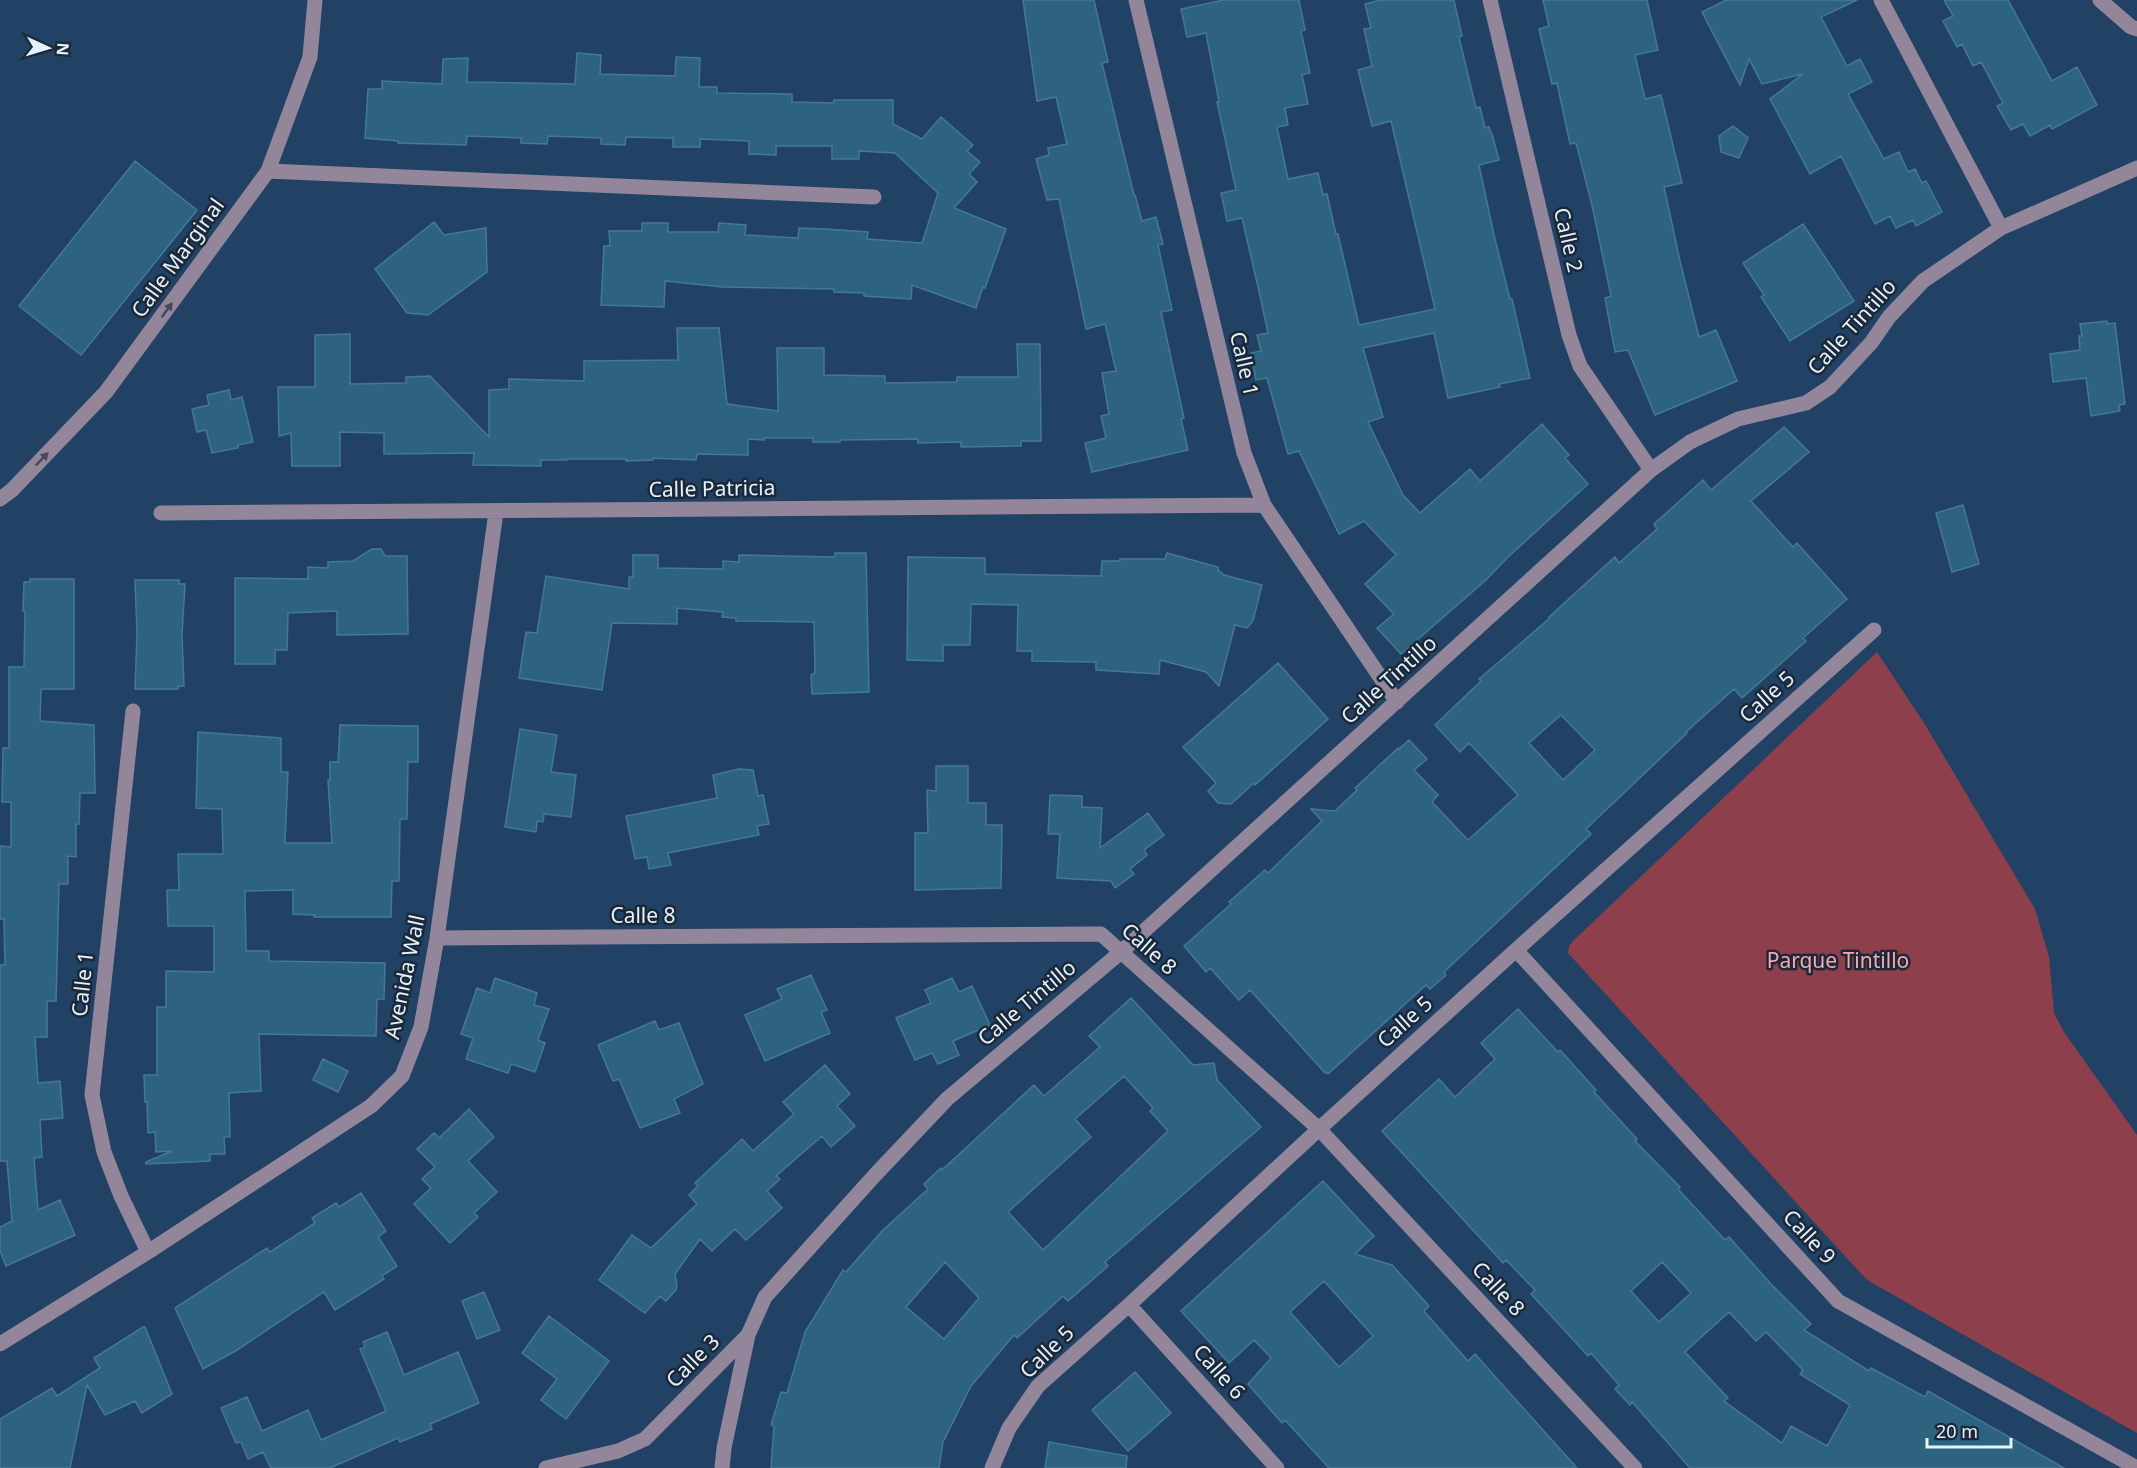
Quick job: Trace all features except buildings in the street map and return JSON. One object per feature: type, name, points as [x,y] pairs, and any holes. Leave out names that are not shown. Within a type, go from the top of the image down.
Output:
[{"type":"street","name":"Calle Marginal","points":[[0,499],[12,490],[106,392],[268,171],[310,57],[315,0]]},
{"type":"street","name":"Calle 1","points":[[1136,0],[1244,453],[1264,505],[1397,702]]},
{"type":"street","name":"Calle 2","points":[[1490,0],[1569,335],[1580,366],[1651,470]]},
{"type":"street","points":[[1881,0],[2001,228]]},
{"type":"street","points":[[2100,0],[2131,27],[2137,29]]},
{"type":"street","name":"Calle Tintillo","points":[[748,1335],[765,1297],[867,1183],[947,1099],[1121,951],[1651,470],[1690,442],[1738,419],[1806,403],[1830,387],[1871,343],[1889,317],[1923,281],[2001,228],[2137,168]]},
{"type":"street","points":[[268,171],[874,197]]},
{"type":"street","name":"Calle Patricia","points":[[161,513],[1264,505]]},
{"type":"street","name":"Avenida Wall","points":[[0,1344],[148,1252],[371,1106],[402,1076],[421,1027],[437,938],[496,512]]},
{"type":"street","name":"Calle 5","points":[[992,1468],[1009,1428],[1038,1386],[1516,950],[1874,630]]},
{"type":"street","name":"Calle 1","points":[[133,711],[92,1095],[104,1152],[121,1196],[148,1252]]},
{"type":"street","name":"Calle 8","points":[[437,938],[1101,934],[1319,1129],[1635,1468]]},
{"type":"street","name":"Calle 9","points":[[1516,950],[1838,1301],[2137,1468]]},
{"type":"street","name":"Calle 6","points":[[1129,1305],[1277,1468]]},
{"type":"street","name":"Calle 3","points":[[546,1468],[618,1451],[645,1439],[748,1335]]},
{"type":"street","name":"Calle 3","points":[[722,1468],[724,1448],[748,1335]]},
{"type":"green space","name":"Parque Tintillo","points":[[1877,652],[1924,723],[2035,909],[2049,957],[2054,1013],[2064,1032],[2137,1135],[2137,1433],[1867,1280],[1568,953],[1573,941]]}]
